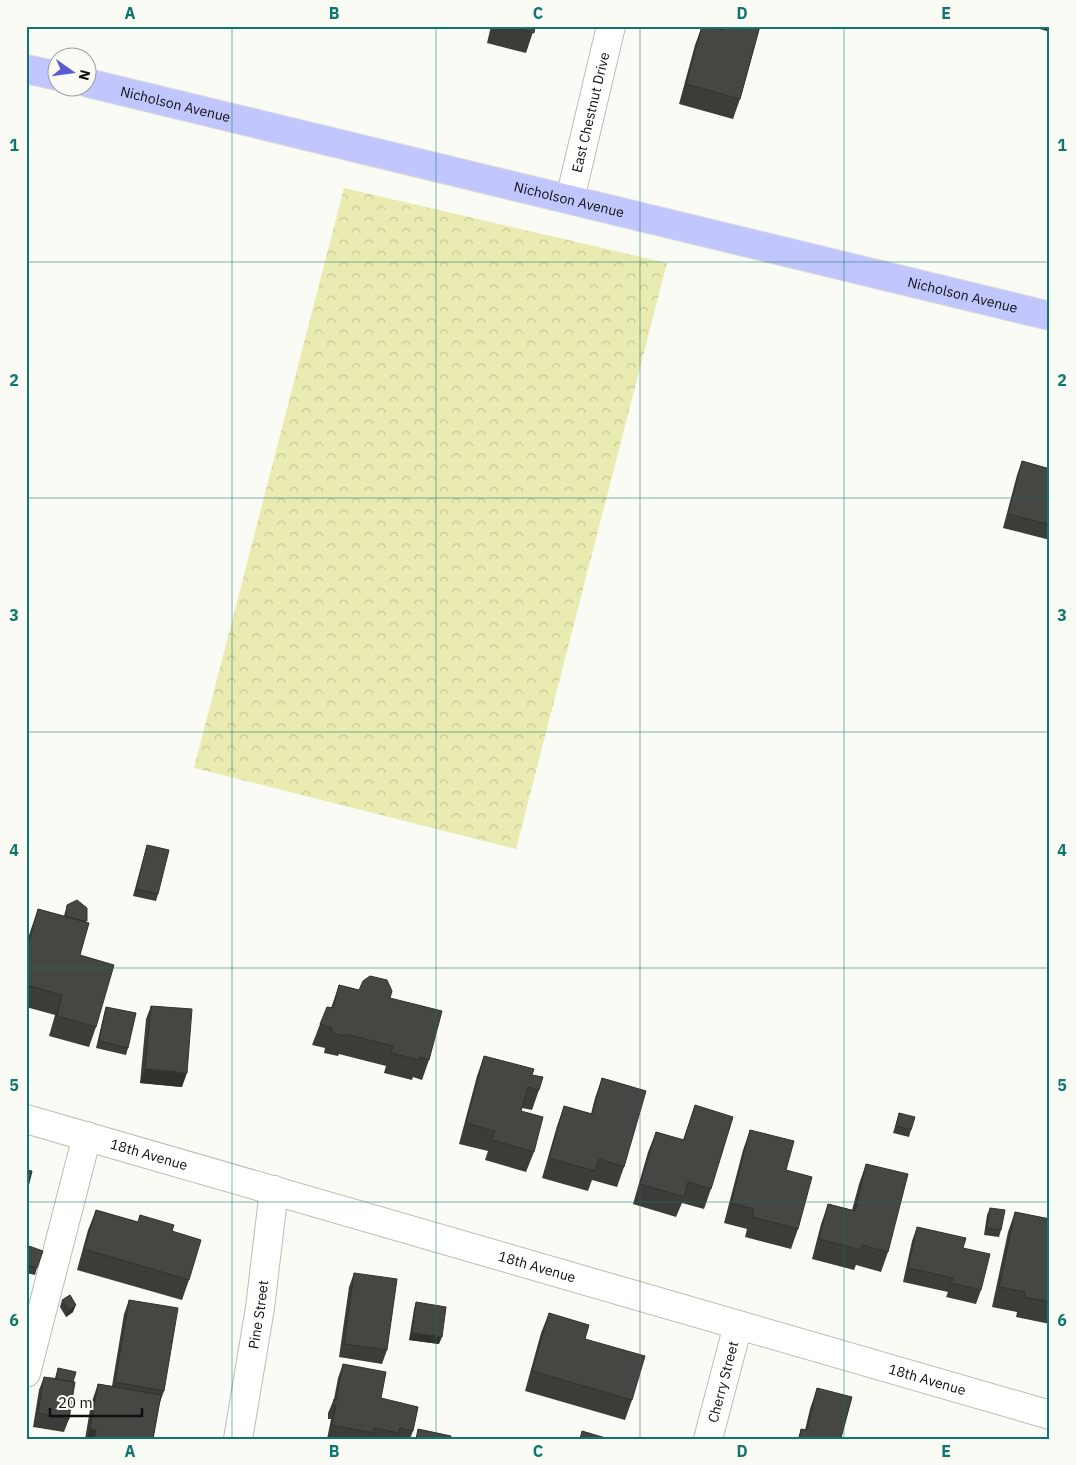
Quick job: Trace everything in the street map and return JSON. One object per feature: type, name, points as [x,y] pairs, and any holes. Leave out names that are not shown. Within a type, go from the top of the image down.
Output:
[{"type":"main road","points":[[26,69],[48,74]]},
{"type":"main road","name":"Nicholson Avenue","points":[[98,85],[1050,316]]},
{"type":"street","name":"East Chestnut Drive","points":[[570,199],[611,26]]},
{"type":"street","name":"18th Avenue","points":[[26,1119],[1050,1415]]},
{"type":"street","points":[[26,1373],[87,1136]]},
{"type":"street","name":"Pine Street","points":[[238,1439],[260,1308],[274,1190]]},
{"type":"street","name":"Cherry Street","points":[[708,1439],[738,1325]]},
{"type":"green space","points":[[344,188],[667,263],[516,849],[194,768]]},
{"type":"building","points":[[507,26],[535,26],[534,33]]},
{"type":"building","points":[[702,26],[722,30],[723,26],[760,26],[740,99],[686,84]]},
{"type":"building","points":[[1022,461],[1050,469],[1050,525],[1008,514]]},
{"type":"building","points":[[147,845],[169,850],[158,894],[136,889]]},
{"type":"building","points":[[77,900],[87,908],[87,921],[66,916],[67,905]]},
{"type":"building","points":[[38,909],[89,923],[80,955],[114,965],[96,1027],[57,1016],[62,995],[26,985],[26,952]]},
{"type":"building","points":[[370,976],[387,980],[392,991],[390,998],[442,1011],[429,1060],[420,1057],[419,1060],[391,1053],[393,1046],[346,1034],[345,1036],[331,1033],[332,1028],[320,1024],[327,1007],[333,1008],[339,985],[359,990],[363,981]]},
{"type":"building","points":[[151,1006],[192,1009],[187,1073],[145,1069]]},
{"type":"building","points":[[106,1007],[136,1013],[128,1048],[99,1041]]},
{"type":"building","points":[[484,1056],[534,1069],[532,1075],[543,1077],[539,1090],[528,1087],[521,1111],[543,1117],[534,1152],[492,1140],[495,1131],[466,1123]]},
{"type":"building","points":[[602,1078],[646,1091],[624,1167],[599,1159],[595,1171],[549,1158],[564,1106],[592,1114]]},
{"type":"building","points":[[695,1105],[733,1117],[711,1189],[688,1182],[684,1197],[640,1184],[656,1132],[684,1140]]},
{"type":"building","points":[[899,1113],[915,1117],[911,1130],[896,1126]]},
{"type":"building","points":[[750,1130],[794,1141],[786,1170],[812,1177],[798,1229],[752,1217],[754,1209],[731,1203]]},
{"type":"building","points":[[866,1164],[908,1174],[888,1252],[862,1245],[861,1250],[819,1239],[828,1204],[855,1211]]},
{"type":"building","points":[[26,1170],[32,1171],[26,1195]]},
{"type":"building","points":[[990,1208],[1005,1210],[1001,1230],[987,1228]]},
{"type":"building","points":[[96,1210],[138,1222],[140,1215],[174,1225],[172,1231],[201,1240],[189,1280],[84,1249]]},
{"type":"building","points":[[1015,1212],[1050,1219],[1050,1302],[1024,1297],[1025,1292],[999,1287]]},
{"type":"building","points":[[917,1227],[966,1238],[963,1248],[990,1254],[981,1290],[951,1283],[953,1278],[908,1268]]},
{"type":"building","points":[[26,1245],[43,1251],[37,1268],[26,1265]]},
{"type":"building","points":[[354,1273],[397,1279],[387,1350],[344,1344]]},
{"type":"building","points":[[70,1295],[76,1305],[69,1310],[62,1300]]},
{"type":"building","points":[[129,1300],[178,1308],[164,1391],[115,1382]]},
{"type":"building","points":[[416,1302],[446,1307],[442,1337],[412,1333]]},
{"type":"building","points":[[549,1313],[589,1325],[585,1339],[645,1356],[632,1400],[532,1371]]},
{"type":"building","points":[[343,1364],[386,1372],[381,1398],[418,1407],[413,1431],[400,1428],[399,1433],[374,1428],[373,1433],[332,1425],[336,1405],[333,1405],[334,1399],[336,1400]]},
{"type":"building","points":[[58,1368],[76,1372],[73,1382],[56,1379]]},
{"type":"building","points":[[44,1377],[75,1382],[69,1419],[38,1413]]},
{"type":"building","points":[[98,1384],[161,1395],[153,1439],[94,1439],[96,1430],[90,1429]]},
{"type":"building","points":[[817,1388],[852,1397],[841,1438],[845,1439],[799,1439],[801,1429],[807,1430]]},
{"type":"building","points":[[418,1429],[451,1436],[451,1439],[416,1439]]},
{"type":"building","points":[[582,1431],[609,1439],[580,1439]]}]
